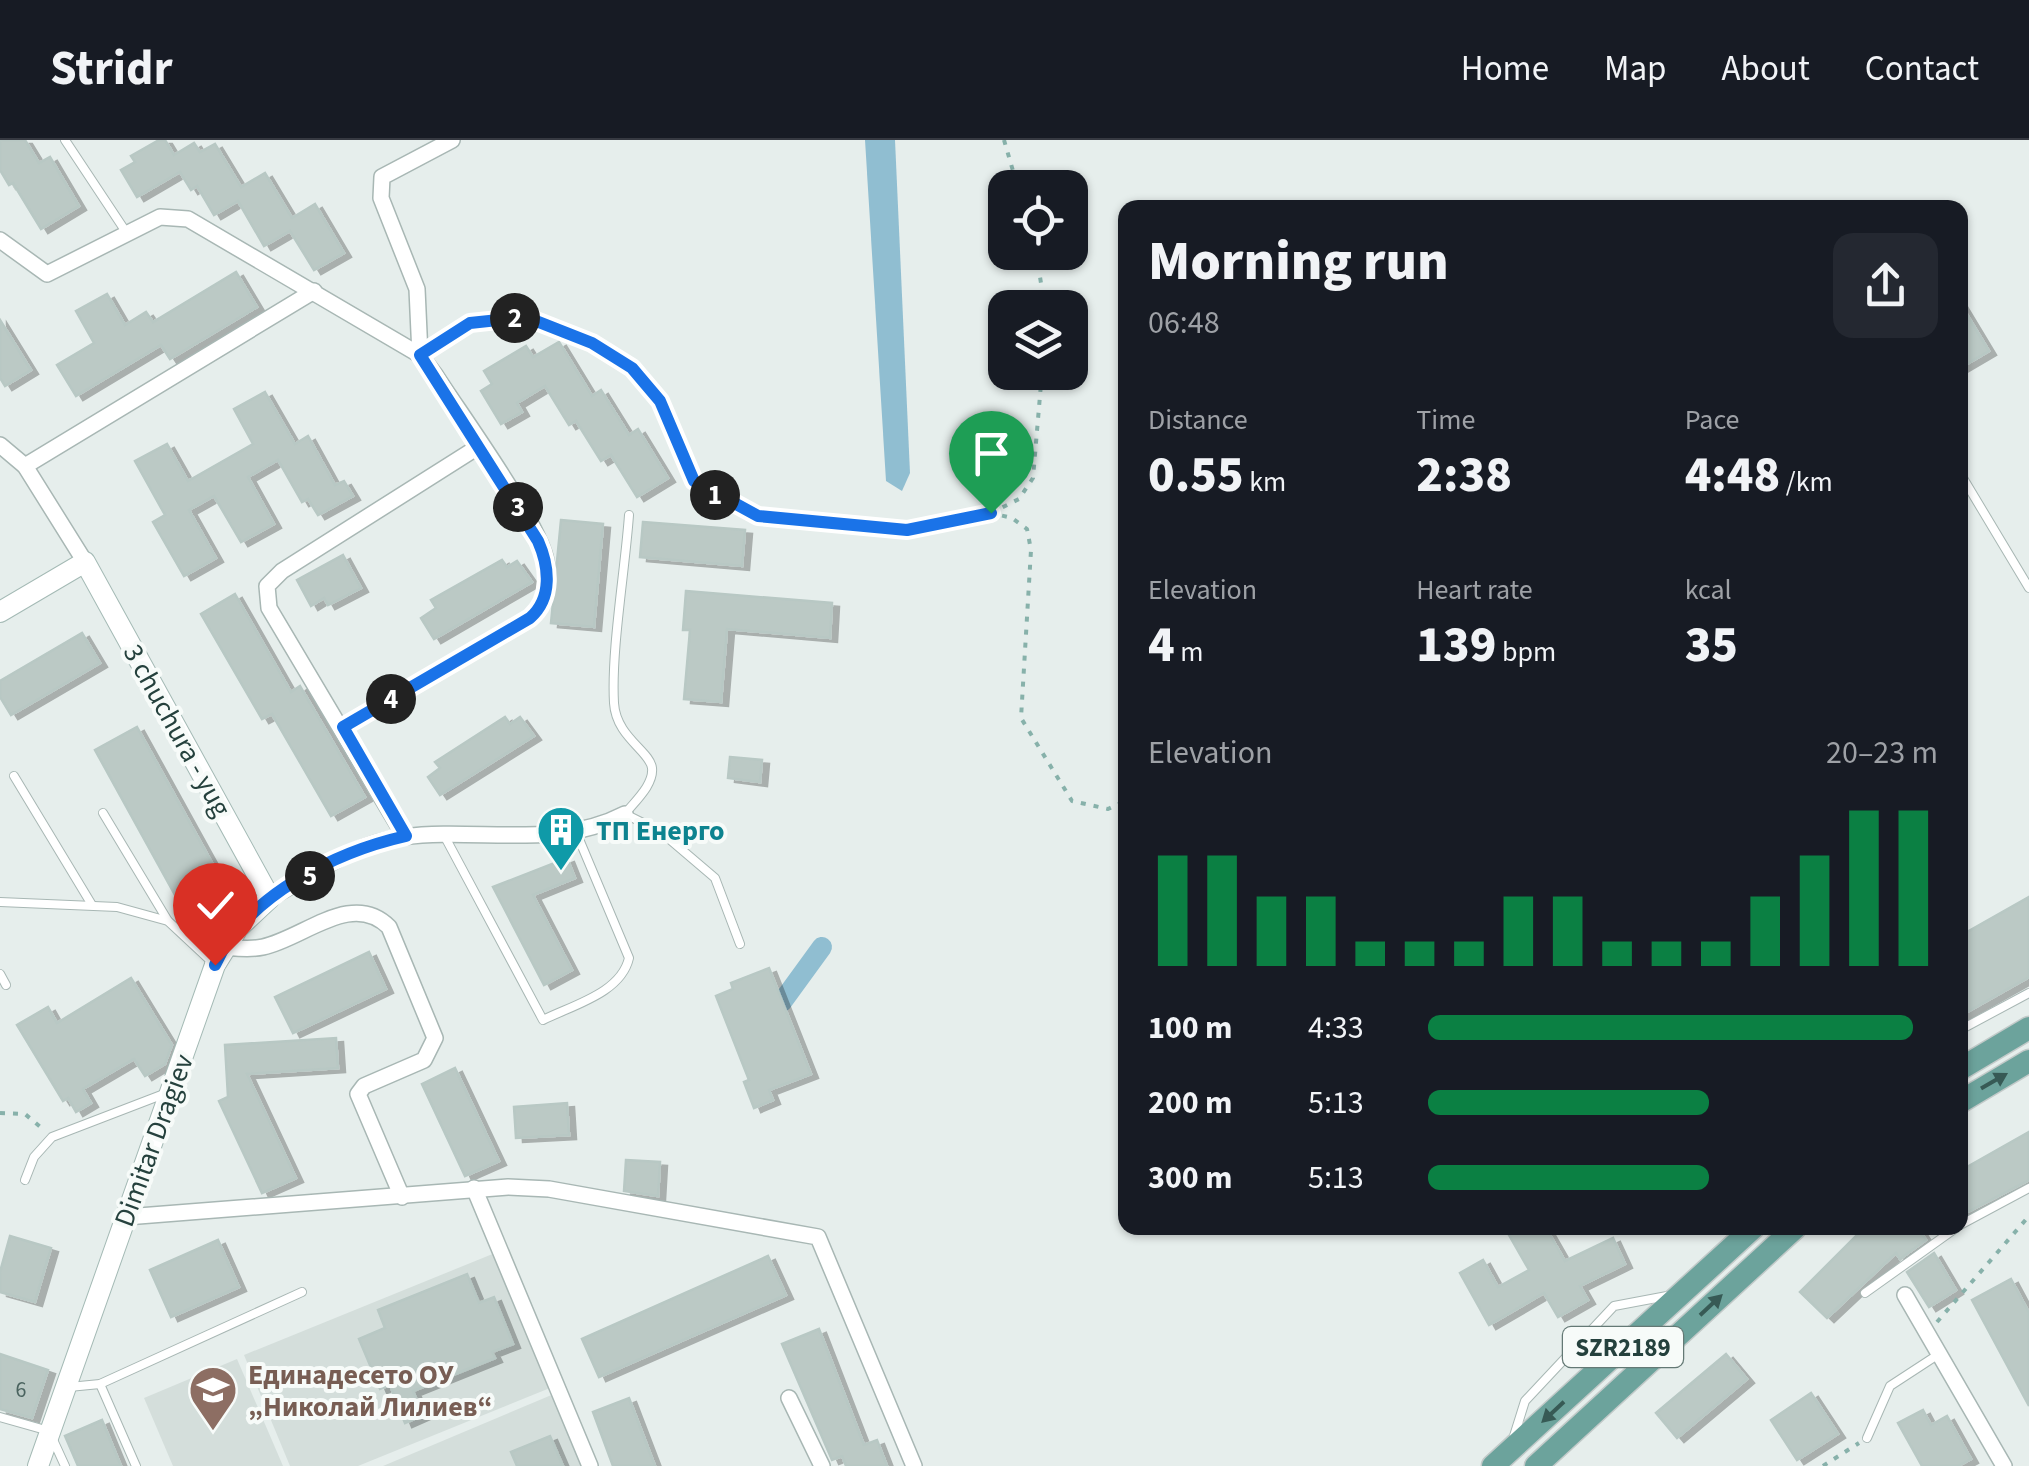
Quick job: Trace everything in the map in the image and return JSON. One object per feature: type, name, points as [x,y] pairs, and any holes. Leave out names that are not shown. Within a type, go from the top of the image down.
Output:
[{"type":"main road","points":[[1968,1063],[2029,1028]]},
{"type":"main road","points":[[1968,1097],[2029,1061]]},
{"type":"main road","name":"SZR2189","points":[[1501,1459],[1745,1235]]},
{"type":"main road","name":"SZR2189","points":[[1536,1466],[1786,1235]]},
{"type":"street","points":[[420,355],[418,289],[381,198],[382,177],[452,140]]},
{"type":"street","points":[[0,240],[47,274],[160,218],[188,219],[420,355],[481,444],[546,558],[542,601],[530,618],[343,727]]},
{"type":"street","points":[[25,466],[314,291]]},
{"type":"street","points":[[406,836],[269,608],[267,586],[282,571],[481,444]]},
{"type":"street","name":"3 chuchura - yug","points":[[0,446],[25,466],[85,562],[270,898]]},
{"type":"street","points":[[0,612],[85,562]]},
{"type":"street","name":"Dimitar Dragiev","points":[[38,1466],[219,956],[270,898],[346,856],[406,836],[576,832],[625,814]]},
{"type":"street","points":[[219,956],[260,949],[348,913],[370,913],[389,928],[435,1038],[424,1060],[364,1086],[358,1094],[402,1197]]},
{"type":"street","points":[[474,1188],[590,1466]]},
{"type":"street","points":[[126,1217],[474,1188],[549,1189],[818,1237],[914,1466]]},
{"type":"street","points":[[1905,1295],[2004,1466]]},
{"type":"street","points":[[790,1398],[822,1466]]},
{"type":"lane","points":[[65,140],[128,234]]},
{"type":"lane","points":[[1968,486],[2029,588]]},
{"type":"lane","points":[[629,515],[614,706],[632,745],[644,753],[652,766],[650,781],[625,814],[661,832],[715,878],[740,944]]},
{"type":"lane","points":[[14,776],[92,904]]},
{"type":"lane","points":[[104,813],[168,922]]},
{"type":"lane","points":[[445,837],[542,1020],[615,984],[626,973],[629,958],[576,832]]},
{"type":"lane","points":[[0,902],[92,904],[168,922],[219,956]]},
{"type":"lane","points":[[0,974],[6,985]]},
{"type":"lane","points":[[1968,1026],[2029,992]]},
{"type":"lane","points":[[25,1180],[34,1157],[52,1137],[173,1090]]},
{"type":"lane","points":[[1968,1221],[2029,1188]]},
{"type":"lane","points":[[1865,1293],[1946,1235]]},
{"type":"lane","points":[[64,1388],[100,1384],[302,1292]]},
{"type":"lane","points":[[1501,1459],[1525,1402],[1614,1306],[1681,1293]]},
{"type":"lane","points":[[1867,1438],[1890,1386],[1939,1354]]},
{"type":"lane","points":[[100,1384],[136,1466]]},
{"type":"lane","points":[[0,1417],[50,1431],[64,1466]]},
{"type":"path","points":[[1004,140],[1013,170]]},
{"type":"path","points":[[420,355],[470,323],[526,317],[592,343],[632,368],[660,401],[694,481],[758,516],[907,530],[991,513],[1019,498],[1033,478],[1040,390]]},
{"type":"path","points":[[991,513],[1012,518],[1027,529],[1031,550],[1021,718],[1072,802],[1108,808],[1118,804]]},
{"type":"path","points":[[0,1113],[25,1114],[52,1137]]},
{"type":"path","points":[[1928,1334],[2029,1216]]},
{"type":"path","points":[[1823,1466],[1867,1438]]},
{"type":"shaded area","points":[[495,1253],[550,1388],[358,1466],[290,1466],[244,1355]]},
{"type":"shaded area","name":"Единадесето ОУ „Николай Лилиев“","points":[[237,1359],[283,1466],[173,1466],[144,1398]]},
{"type":"shaded area","name":"Единадесето ОУ „Николай Лилиев“","points":[[561,1391],[593,1466],[383,1466]]},
{"type":"water","points":[[865,140],[895,140],[910,473],[902,491],[886,481]]},
{"type":"building","points":[[0,140],[25,140],[39,163],[50,157],[79,206],[41,229],[13,183],[9,185],[0,170]]},
{"type":"building","points":[[165,140],[174,155],[194,143],[200,152],[215,144],[241,187],[265,173],[292,218],[315,204],[344,253],[314,270],[290,231],[264,246],[238,201],[214,215],[197,186],[191,190],[180,172],[137,197],[121,170],[135,162],[131,156]]},
{"type":"building","points":[[236,272],[257,307],[170,359],[161,345],[76,396],[57,365],[94,343],[76,311],[107,294],[125,325],[146,312],[153,322]]},
{"type":"building","points":[[1968,316],[1989,351],[1968,363]]},
{"type":"building","points":[[0,320],[31,370],[5,386],[0,378]]},
{"type":"building","points":[[559,342],[592,396],[601,390],[629,435],[638,429],[668,478],[637,497],[611,455],[601,461],[576,421],[569,425],[545,386],[517,403],[522,412],[501,424],[481,391],[492,384],[484,371],[526,346],[533,357]]},
{"type":"building","points":[[265,392],[295,444],[308,436],[335,485],[344,481],[353,496],[318,515],[308,499],[302,502],[278,460],[248,477],[274,524],[241,542],[214,496],[189,510],[216,558],[184,576],[153,522],[165,515],[135,461],[167,444],[188,481],[253,444],[234,409]]},
{"type":"building","points":[[561,520],[603,524],[594,627],[551,623]]},
{"type":"building","points":[[643,522],[745,530],[742,566],[640,557]]},
{"type":"building","points":[[343,555],[361,588],[328,605],[324,598],[311,606],[297,580]]},
{"type":"building","points":[[502,560],[507,567],[517,561],[532,582],[434,639],[421,618],[436,608],[431,600]]},
{"type":"building","points":[[686,591],[832,603],[830,638],[727,629],[721,702],[684,699],[690,630],[683,630]]},
{"type":"building","points":[[235,594],[291,692],[300,686],[365,797],[331,816],[272,714],[262,719],[201,614]]},
{"type":"building","points":[[82,633],[100,663],[11,715],[0,697],[0,681]]},
{"type":"building","points":[[505,717],[510,724],[520,717],[534,736],[440,795],[428,777],[440,768],[435,762]]},
{"type":"building","points":[[137,727],[222,881],[180,904],[95,750]]},
{"type":"building","points":[[730,757],[762,760],[760,782],[728,778]]},
{"type":"building","points":[[567,858],[575,878],[533,895],[572,970],[544,985],[493,887]]},
{"type":"building","points":[[2029,897],[2029,977],[1968,1011],[1968,931]]},
{"type":"building","points":[[369,952],[386,989],[293,1033],[275,997]]},
{"type":"building","points":[[769,968],[811,1074],[769,1090],[773,1100],[754,1108],[744,1082],[749,1080],[716,996],[733,989],[731,983]]},
{"type":"building","points":[[131,978],[172,1045],[165,1064],[145,1076],[134,1059],[83,1089],[91,1103],[76,1112],[68,1098],[63,1101],[17,1025],[48,1007],[57,1023]]},
{"type":"building","points":[[336,1038],[338,1068],[247,1074],[296,1178],[262,1193],[219,1101],[228,1097],[225,1045]]},
{"type":"building","points":[[455,1068],[499,1161],[465,1176],[422,1084]]},
{"type":"building","points":[[567,1103],[569,1135],[516,1138],[514,1107]]},
{"type":"building","points":[[2029,1132],[2029,1180],[1968,1212],[1968,1166]]},
{"type":"building","points":[[626,1160],[660,1162],[658,1196],[624,1191]]},
{"type":"building","points":[[1509,1235],[1550,1235],[1565,1261],[1613,1238],[1625,1264],[1580,1286],[1588,1300],[1558,1317],[1544,1293],[1489,1325],[1460,1273],[1483,1260],[1498,1287],[1529,1270]]},
{"type":"building","points":[[1857,1235],[1923,1235],[1926,1240],[1900,1259],[1896,1253],[1827,1318],[1800,1292]]},
{"type":"building","points":[[10,1236],[51,1248],[35,1302],[0,1292],[0,1272]]},
{"type":"building","points":[[218,1240],[239,1287],[171,1317],[150,1270]]},
{"type":"building","points":[[1934,1253],[1956,1290],[1929,1307],[1907,1272]]},
{"type":"building","points":[[768,1256],[786,1295],[599,1377],[582,1339]]},
{"type":"building","points":[[467,1274],[479,1303],[494,1297],[513,1344],[492,1352],[495,1358],[413,1391],[423,1415],[405,1423],[390,1385],[380,1389],[359,1339],[385,1328],[378,1310]]},
{"type":"building","points":[[2011,1279],[2029,1313],[2029,1406],[1972,1300]]},
{"type":"building","points":[[819,1329],[864,1445],[877,1440],[887,1466],[846,1466],[842,1456],[832,1460],[782,1344]]},
{"type":"building","points":[[0,1354],[48,1370],[32,1418],[0,1409]]},
{"type":"building","points":[[1726,1354],[1747,1379],[1677,1438],[1656,1413]]},
{"type":"building","points":[[1811,1393],[1838,1434],[1797,1460],[1771,1420]]},
{"type":"building","points":[[629,1398],[655,1466],[613,1466],[593,1412]]},
{"type":"building","points":[[1923,1410],[1931,1425],[1947,1416],[1971,1459],[1958,1466],[1922,1466],[1898,1423]]},
{"type":"building","points":[[102,1420],[121,1466],[78,1466],[65,1436]]},
{"type":"building","points":[[550,1436],[563,1466],[517,1466],[511,1452]]},
{"type":"waterway","points":[[782,1002],[822,947]]},
{"type":"place","name":"ТП Енерго","points":[[561,872]]},
{"type":"place","name":"Единадесето ОУ „Николай Лилиев“","points":[[213,1432]]},
{"type":"route","points":[[215,965],[238,928],[270,898],[346,856],[406,836],[343,727],[530,618],[542,601],[546,558],[538,541],[481,444],[420,355],[470,323],[526,317],[592,343],[632,368],[660,401],[694,481],[758,516],[799,523],[868,523],[907,530],[991,513]]}]
